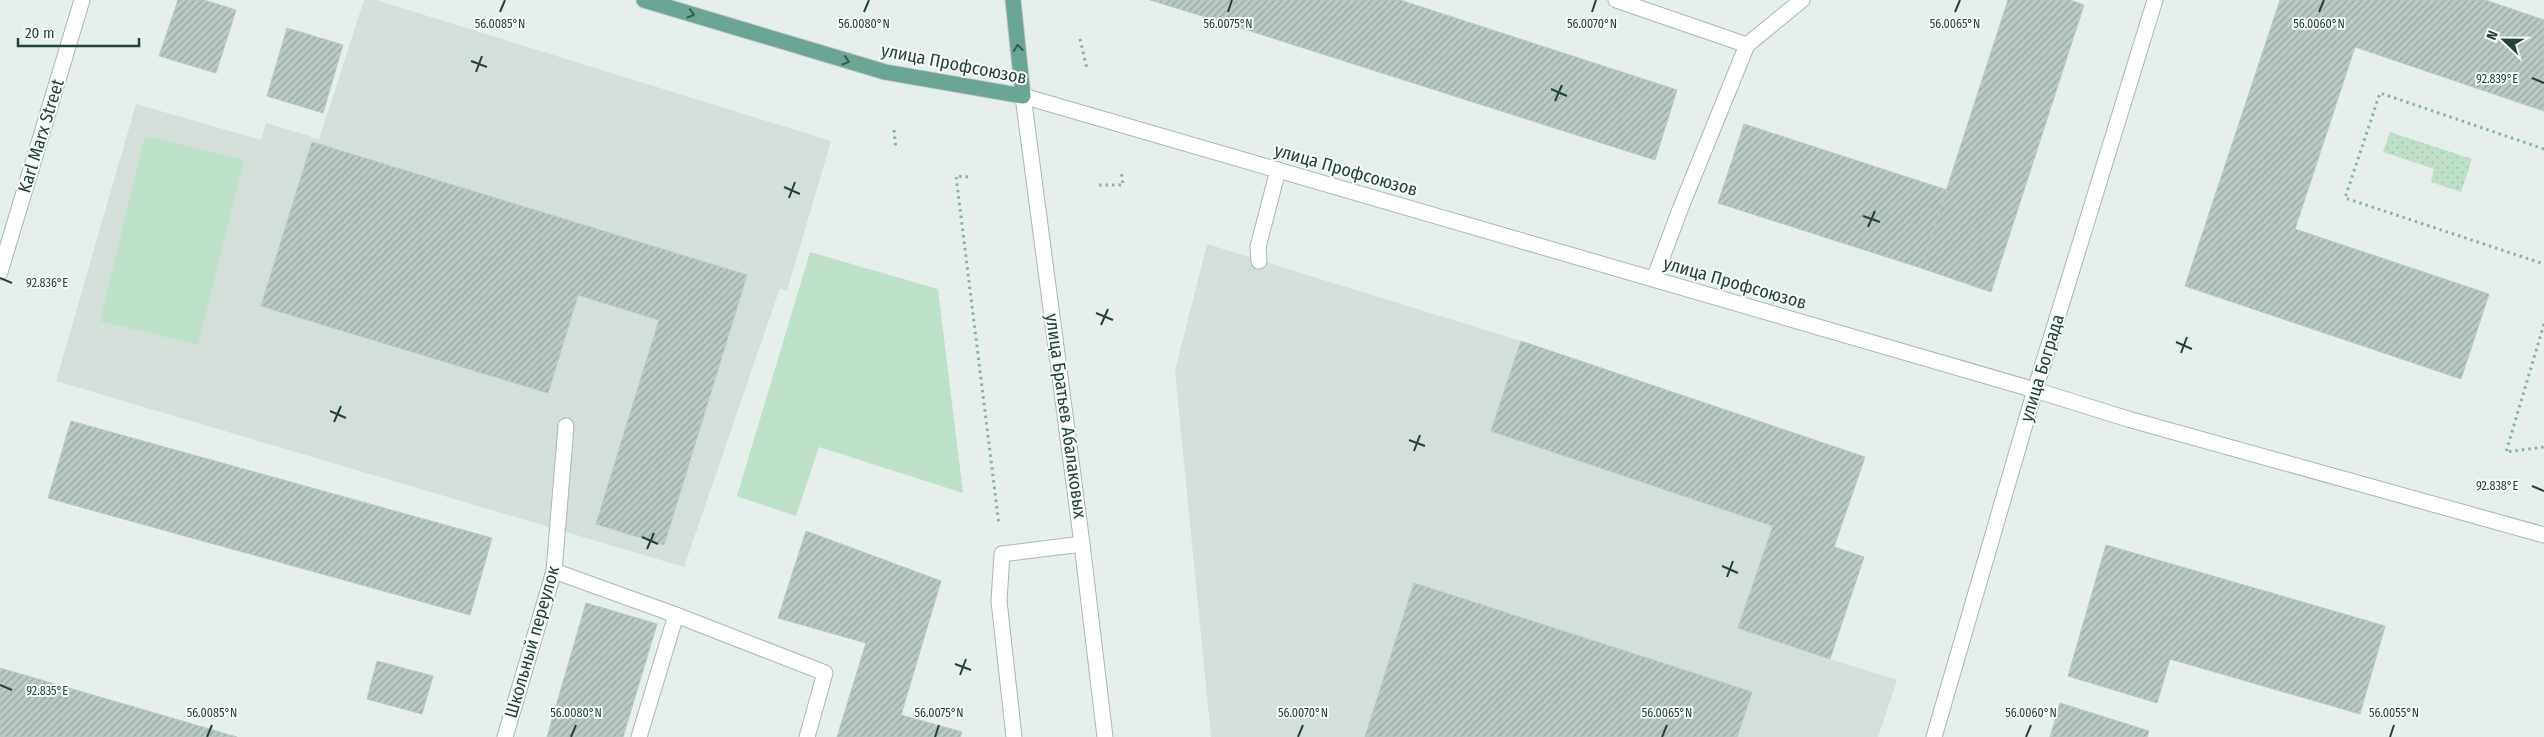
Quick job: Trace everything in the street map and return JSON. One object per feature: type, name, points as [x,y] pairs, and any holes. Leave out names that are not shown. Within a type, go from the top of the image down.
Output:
[{"type":"main road","name":"улица Профсоюзов","points":[[644,0],[885,72],[1023,96]]},
{"type":"main road","points":[[1013,0],[1023,96]]},
{"type":"street","name":"Karl Marx Street","points":[[0,272],[82,0]]},
{"type":"street","points":[[1616,0],[1747,45]]},
{"type":"street","points":[[1654,279],[1681,207],[1747,45],[1802,0]]},
{"type":"street","name":"улица Бограда","points":[[1934,737],[2034,390],[2155,0]]},
{"type":"street","name":"улица Профсоюзов","points":[[1023,96],[2128,419],[2544,535]]},
{"type":"street","name":"улица Братьев Абалаковых","points":[[1023,96],[1082,544],[1105,737]]},
{"type":"street","points":[[1259,261],[1258,247],[1278,170]]},
{"type":"street","name":"Школьный переулок","points":[[505,737],[554,571],[566,426]]},
{"type":"street","points":[[1014,737],[998,601],[1002,554],[1082,544]]},
{"type":"street","points":[[554,571],[676,615],[825,673],[807,737]]},
{"type":"street","points":[[639,737],[676,615]]},
{"type":"path","points":[[1080,39],[1087,69]]},
{"type":"path","points":[[2544,149],[2380,93],[2345,198],[2544,264]]},
{"type":"path","points":[[894,130],[896,149]]},
{"type":"path","points":[[1099,185],[1123,185],[1121,170]]},
{"type":"path","points":[[968,177],[956,176],[1002,554]]},
{"type":"path","points":[[2544,324],[2506,452],[2544,447]]},
{"type":"shaded area","points":[[364,0],[376,0],[831,141],[787,291],[780,288],[684,567],[56,381],[136,104],[261,140],[266,123],[319,139]]},
{"type":"shaded area","points":[[1207,244],[1521,341],[1865,457],[1834,546],[1864,557],[1830,659],[1897,680],[1878,737],[1211,737],[1175,371]]},
{"type":"green space","points":[[2390,132],[2472,159],[2461,192],[2431,182],[2434,169],[2383,152]]},
{"type":"green space","points":[[145,136],[244,160],[198,345],[100,321]]},
{"type":"green space","points":[[810,252],[938,289],[963,493],[819,447],[796,516],[737,496]]},
{"type":"building","points":[[178,0],[204,0],[236,10],[216,73],[159,56]]},
{"type":"building","points":[[1150,0],[1234,0],[1225,23]]},
{"type":"building","points":[[1234,0],[1400,0],[1677,90],[1655,160],[1225,23]]},
{"type":"building","points":[[2008,0],[2070,0],[2084,5],[1991,292],[1921,268]]},
{"type":"building","points":[[2280,0],[2485,0],[2544,20],[2544,111],[2355,47],[2295,229],[2489,294],[2461,379],[2185,286]]},
{"type":"building","points":[[287,28],[343,45],[323,113],[267,96]]},
{"type":"building","points":[[1744,124],[1947,190],[1921,268],[1718,203]]},
{"type":"building","points":[[312,142],[747,275],[664,545],[596,524],[659,320],[578,295],[548,393],[261,306]]},
{"type":"building","points":[[1521,341],[1865,457],[1834,547],[1864,557],[1830,659],[1738,628],[1773,526],[1491,431]]},
{"type":"building","points":[[71,421],[492,538],[470,615],[48,498]]},
{"type":"building","points":[[806,531],[941,581],[901,715],[962,732],[960,737],[837,737],[866,643],[778,618]]},
{"type":"building","points":[[2106,545],[2385,626],[2360,714],[2170,659],[2157,703],[2068,676]]},
{"type":"building","points":[[1414,583],[1752,692],[1737,737],[1365,737]]},
{"type":"building","points":[[586,603],[657,624],[623,737],[547,737]]},
{"type":"building","points":[[377,661],[433,676],[422,714],[367,699]]},
{"type":"building","points":[[0,668],[237,737],[0,737]]},
{"type":"building","points":[[2060,703],[2149,731],[2147,737],[2050,737]]}]
